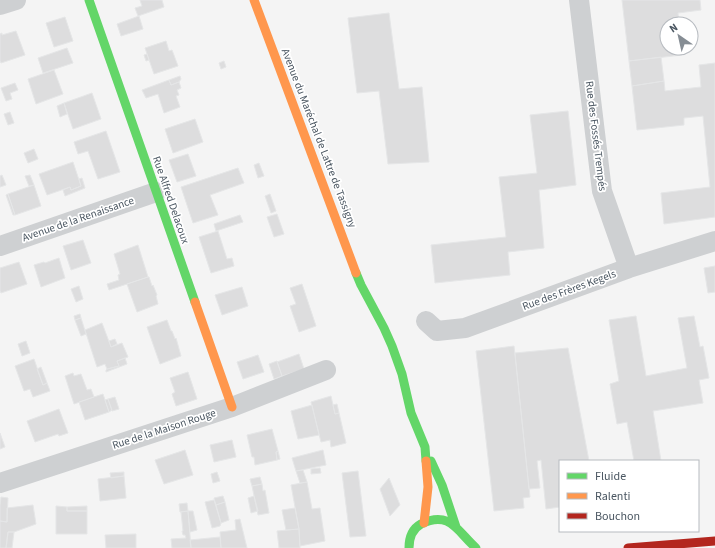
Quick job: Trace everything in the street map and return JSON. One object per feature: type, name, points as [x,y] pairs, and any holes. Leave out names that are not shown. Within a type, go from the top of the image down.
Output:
[{"type":"street","points":[[0,5],[16,0]]},
{"type":"street","name":"Rue Alfred Delacoux","points":[[89,0],[232,407]]},
{"type":"street","name":"Avenue du Maréchal de Lattre de Tassigny","points":[[254,0],[362,285],[392,346],[402,374],[411,413]]},
{"type":"street","name":"Rue des Fossés Trempés","points":[[579,0],[602,192],[629,268]]},
{"type":"street","name":"Avenue de la Renaissance","points":[[0,246],[156,192]]},
{"type":"street","name":"Rue des Frères Kegels","points":[[426,321],[437,332],[465,328],[629,268],[715,241]]},
{"type":"street","name":"Avenue du Maréchal de Lattre de Tassigny","points":[[362,285],[369,319]]},
{"type":"street","name":"Rue de la Maison Rouge","points":[[0,483],[232,407],[326,370]]},
{"type":"street","name":"Avenue du Maréchal de Lattre de Tassigny","points":[[397,390],[411,413],[425,447],[428,487],[424,522]]},
{"type":"street","points":[[425,447],[442,485],[456,526]]},
{"type":"street","points":[[409,548],[412,531],[424,522],[438,518],[445,519],[456,526],[476,548]]},
{"type":"street","points":[[628,548],[715,541]]},
{"type":"building","points":[[140,0],[162,0],[164,7],[138,16],[135,8],[142,6]]},
{"type":"building","points":[[622,0],[700,0],[701,10],[678,13],[678,16],[659,16],[659,56],[673,56],[629,61]]},
{"type":"building","points":[[389,13],[399,89],[422,87],[429,162],[388,164],[379,91],[357,93],[348,18]]},
{"type":"building","points":[[139,16],[143,29],[121,36],[117,24]]},
{"type":"building","points":[[65,17],[73,41],[54,47],[46,23]]},
{"type":"building","points":[[16,31],[25,55],[1,63],[0,34],[2,33],[2,35]]},
{"type":"building","points":[[166,41],[169,51],[172,50],[178,66],[154,74],[145,48]]},
{"type":"building","points":[[67,48],[73,63],[43,73],[38,58]]},
{"type":"building","points":[[147,54],[149,60],[146,61],[144,55]]},
{"type":"building","points":[[661,57],[664,81],[632,86],[629,61]]},
{"type":"building","points":[[224,61],[226,67],[221,69],[219,63]]},
{"type":"building","points":[[715,63],[715,217],[664,224],[661,193],[710,187],[703,116],[684,118],[684,125],[637,130],[632,86],[664,81],[665,91],[701,87],[699,65]]},
{"type":"building","points":[[54,70],[63,94],[36,104],[28,79]]},
{"type":"building","points":[[180,76],[181,79],[179,82],[171,85],[169,80]]},
{"type":"building","points":[[169,80],[171,85],[179,82],[181,88],[177,90],[179,95],[176,96],[180,107],[164,113],[158,94],[146,98],[142,90]]},
{"type":"building","points":[[15,83],[18,90],[10,93],[12,99],[6,101],[1,88]]},
{"type":"building","points":[[92,93],[101,119],[73,129],[64,103]]},
{"type":"building","points":[[64,103],[67,114],[60,117],[57,106]]},
{"type":"building","points":[[568,111],[576,185],[539,190],[544,248],[508,252],[510,275],[435,283],[431,245],[506,237],[499,177],[537,173],[530,115]]},
{"type":"building","points":[[10,112],[14,123],[8,125],[4,114]]},
{"type":"building","points":[[195,119],[203,142],[173,153],[165,129]]},
{"type":"building","points":[[106,131],[120,172],[98,179],[88,151],[78,154],[74,142]]},
{"type":"building","points":[[34,149],[38,159],[28,163],[24,153]]},
{"type":"building","points":[[188,154],[196,176],[177,182],[169,160]]},
{"type":"building","points":[[73,162],[81,186],[71,190],[70,187],[47,195],[39,174]]},
{"type":"building","points":[[259,163],[264,176],[258,178],[254,165]]},
{"type":"building","points":[[238,168],[244,183],[210,195],[218,215],[193,223],[181,187]]},
{"type":"building","points":[[2,175],[6,185],[0,187],[0,176]]},
{"type":"building","points":[[30,175],[34,185],[29,186],[25,176]]},
{"type":"building","points":[[82,178],[85,188],[65,196],[63,190],[70,187],[71,190],[81,186],[79,179]]},
{"type":"building","points":[[34,185],[41,206],[15,215],[8,194]]},
{"type":"building","points":[[8,194],[15,215],[13,215],[6,195]]},
{"type":"building","points":[[270,194],[276,211],[271,213],[265,196]]},
{"type":"building","points":[[277,214],[284,234],[274,237],[267,217]]},
{"type":"building","points":[[240,215],[243,222],[216,231],[214,224]]},
{"type":"building","points":[[218,231],[227,259],[232,258],[234,266],[211,273],[199,237]]},
{"type":"building","points":[[83,240],[91,263],[71,270],[63,246]]},
{"type":"building","points":[[138,245],[148,277],[109,290],[107,284],[119,280],[118,275],[120,274],[114,254]]},
{"type":"building","points":[[59,258],[65,278],[41,287],[34,265]]},
{"type":"building","points":[[19,262],[27,284],[1,293],[0,268]]},
{"type":"building","points":[[715,266],[715,292],[708,293],[704,268]]},
{"type":"building","points":[[148,277],[157,295],[158,304],[137,312],[127,284]]},
{"type":"building","points":[[302,284],[316,326],[299,332],[290,306],[296,304],[290,288]]},
{"type":"building","points":[[79,286],[83,299],[76,302],[71,289]]},
{"type":"building","points":[[242,287],[248,306],[222,315],[215,295]]},
{"type":"building","points":[[80,314],[81,318],[75,320],[74,316]]},
{"type":"building","points":[[636,316],[646,376],[687,368],[678,318],[694,316],[700,347],[703,346],[709,378],[699,380],[703,403],[653,411],[661,460],[634,460],[627,422],[617,424],[610,384],[619,381],[609,320]]},
{"type":"building","points":[[81,318],[86,334],[81,336],[75,320]]},
{"type":"building","points":[[167,320],[175,339],[176,338],[181,356],[160,364],[147,327]]},
{"type":"building","points":[[102,323],[111,347],[122,343],[128,357],[117,361],[119,366],[107,369],[105,364],[97,367],[85,330]]},
{"type":"building","points":[[115,339],[117,344],[111,347],[109,341]]},
{"type":"building","points":[[26,341],[30,353],[22,356],[18,344]]},
{"type":"building","points":[[514,346],[530,497],[523,498],[524,508],[494,511],[476,351]]},
{"type":"building","points":[[568,348],[589,460],[559,460],[559,507],[546,509],[541,460],[537,461],[540,488],[529,489],[515,353]]},
{"type":"building","points":[[299,354],[304,369],[282,376],[277,362]]},
{"type":"building","points":[[258,355],[264,372],[243,379],[237,362]]},
{"type":"building","points":[[125,358],[127,364],[106,372],[107,369],[119,366],[117,361]]},
{"type":"building","points":[[34,359],[43,385],[47,383],[50,391],[33,397],[30,389],[24,391],[15,366]]},
{"type":"building","points":[[277,361],[282,376],[274,379],[269,364]]},
{"type":"building","points":[[41,367],[47,383],[43,385],[37,369]]},
{"type":"building","points":[[188,372],[197,399],[176,406],[172,394],[175,392],[170,378]]},
{"type":"building","points":[[73,373],[74,376],[81,374],[87,390],[91,389],[94,397],[74,404],[65,376]]},
{"type":"building","points":[[103,394],[109,412],[85,420],[79,402]]},
{"type":"building","points":[[331,396],[335,414],[339,413],[346,443],[331,447],[330,440],[321,442],[311,402]]},
{"type":"building","points":[[115,397],[119,409],[112,411],[108,399]]},
{"type":"building","points":[[108,399],[112,410],[109,412],[105,400]]},
{"type":"building","points":[[337,404],[339,413],[335,414],[333,405]]},
{"type":"building","points":[[312,405],[319,435],[298,439],[291,411]]},
{"type":"building","points":[[59,409],[68,433],[59,436],[58,434],[35,442],[27,421]]},
{"type":"building","points":[[272,429],[278,451],[276,452],[277,460],[255,465],[247,435]]},
{"type":"building","points":[[0,433],[5,447],[0,449]]},
{"type":"building","points":[[232,440],[236,457],[214,462],[210,445]]},
{"type":"building","points":[[185,450],[193,475],[164,484],[155,460]]},
{"type":"building","points":[[323,450],[326,465],[296,471],[292,458]]},
{"type":"building","points":[[278,451],[280,459],[277,460],[276,452]]},
{"type":"building","points":[[320,468],[321,473],[311,474],[311,469]]},
{"type":"building","points":[[303,470],[307,482],[300,483],[296,471]]},
{"type":"building","points":[[358,471],[366,536],[350,537],[342,473]]},
{"type":"building","points":[[124,472],[124,476],[111,478],[110,473]]},
{"type":"building","points":[[217,472],[220,481],[213,483],[211,474]]},
{"type":"building","points":[[124,476],[126,498],[100,501],[98,479]]},
{"type":"building","points":[[260,477],[262,484],[252,486],[250,479]]},
{"type":"building","points":[[389,478],[400,505],[390,516],[380,489]]},
{"type":"building","points":[[307,482],[312,509],[320,508],[325,541],[300,546],[299,529],[291,485]]},
{"type":"building","points":[[262,484],[263,491],[265,490],[269,513],[258,515],[252,486]]},
{"type":"building","points":[[223,496],[225,502],[216,505],[214,498]]},
{"type":"building","points":[[254,496],[258,511],[251,513],[248,498]]},
{"type":"building","points":[[1,497],[8,498],[7,522],[0,521]]},
{"type":"building","points":[[214,500],[221,523],[220,526],[212,528],[205,502]]},
{"type":"building","points":[[225,502],[229,520],[221,523],[216,505]]},
{"type":"building","points":[[187,503],[188,511],[180,512],[179,504]]},
{"type":"building","points":[[33,505],[36,524],[14,532],[8,532],[6,548],[0,548],[0,521],[7,522],[7,508]]},
{"type":"building","points":[[56,506],[67,507],[67,511],[87,511],[87,534],[56,534]]},
{"type":"building","points":[[87,506],[87,511],[67,511],[67,507]]},
{"type":"building","points":[[295,508],[299,529],[286,530],[282,510]]},
{"type":"building","points":[[188,511],[191,548],[172,548],[171,539],[186,538],[182,531],[181,512]]},
{"type":"building","points":[[188,511],[193,511],[197,530],[190,532]]},
{"type":"building","points":[[240,519],[247,548],[221,548],[220,532],[236,530],[235,520]]},
{"type":"building","points":[[299,529],[300,548],[279,548],[277,531]]},
{"type":"building","points":[[8,532],[14,532],[12,548],[6,548]]},
{"type":"building","points":[[136,534],[136,548],[106,548],[105,535]]},
{"type":"building","points":[[220,537],[221,548],[191,548],[190,540]]},
{"type":"traffic: fast","points":[[89,0],[195,302]]},
{"type":"traffic: fast","points":[[356,273],[392,346],[402,374],[411,413],[425,447],[426,461]]},
{"type":"traffic: fast","points":[[431,461],[442,485],[456,527]]},
{"type":"traffic: fast","points":[[409,548],[410,537],[415,528],[431,520],[439,519],[452,524],[476,548]]},
{"type":"traffic: slow","points":[[254,0],[356,273]]},
{"type":"traffic: slow","points":[[195,302],[232,407]]},
{"type":"traffic: slow","points":[[424,523],[428,487],[426,461]]},
{"type":"traffic: jam","points":[[628,548],[715,541]]}]
